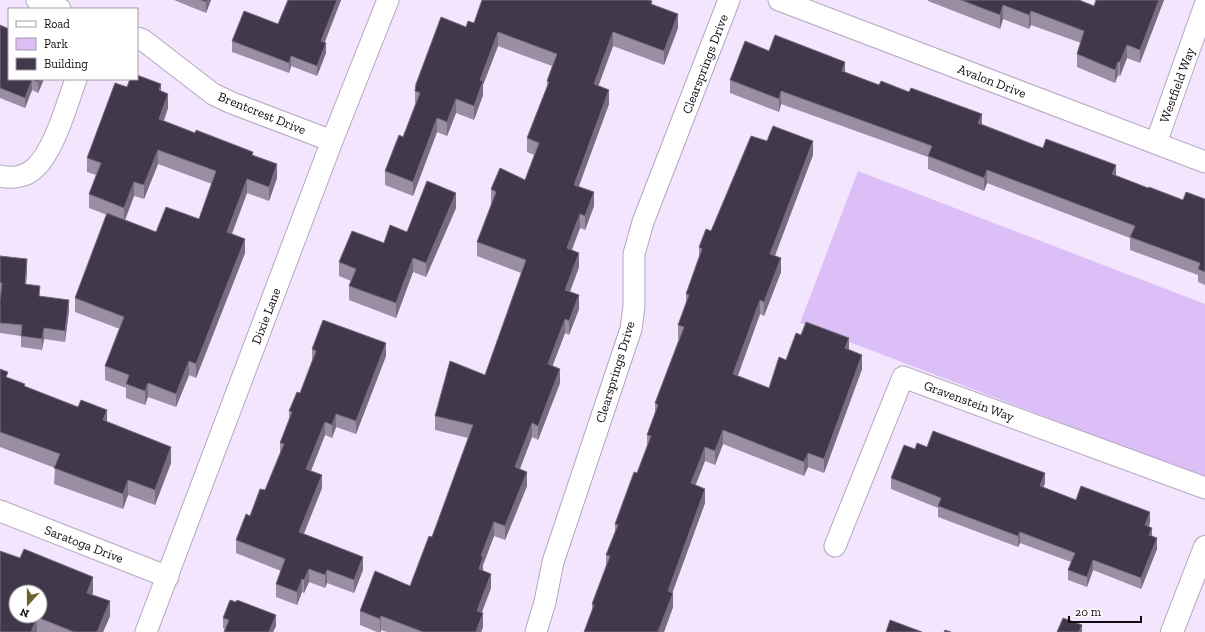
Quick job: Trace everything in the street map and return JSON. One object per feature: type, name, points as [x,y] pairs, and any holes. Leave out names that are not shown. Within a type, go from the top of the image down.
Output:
[{"type":"street","points":[[37,0],[57,8]]},
{"type":"street","name":"Dixie Lane","points":[[146,632],[332,141],[388,0]]},
{"type":"street","name":"Clearsprings Drive","points":[[536,632],[545,602],[553,562],[631,328],[634,306],[634,254],[643,222],[729,0]]},
{"type":"street","name":"Avalon Drive","points":[[779,0],[1205,162]]},
{"type":"street","name":"Westfield Way","points":[[1156,143],[1205,6]]},
{"type":"street","name":"Brentcrest Drive","points":[[138,38],[213,94],[232,104],[332,141]]},
{"type":"street","points":[[0,176],[18,177],[34,169],[48,150],[76,80]]},
{"type":"street","name":"Gravenstein Way","points":[[835,546],[903,377],[1205,488]]},
{"type":"street","name":"Saratoga Drive","points":[[0,511],[168,577]]},
{"type":"street","points":[[1172,632],[1205,547]]},
{"type":"green space","points":[[858,171],[1205,304],[1205,478],[800,323]]},
{"type":"building","points":[[288,0],[337,0],[321,41],[326,43],[317,66],[291,56],[289,63],[232,41],[244,11],[278,24]]},
{"type":"building","points":[[482,0],[648,0],[652,1],[651,4],[678,14],[664,51],[613,32],[594,84],[609,90],[574,185],[594,192],[585,216],[580,214],[567,248],[579,253],[565,290],[579,295],[569,321],[565,319],[548,364],[560,369],[538,426],[532,423],[515,467],[527,472],[505,526],[494,522],[481,556],[483,557],[479,569],[491,574],[477,611],[483,613],[476,632],[423,632],[381,616],[380,619],[360,611],[375,571],[410,586],[429,536],[432,537],[473,425],[435,416],[450,361],[485,375],[526,260],[477,242],[496,192],[491,189],[500,168],[525,180],[539,143],[527,138],[549,82],[547,81],[557,54],[498,32],[480,80],[483,81],[474,106],[456,99],[447,122],[437,118],[413,182],[385,171],[399,135],[403,137],[420,93],[415,91],[416,84],[441,17],[466,27],[468,21],[474,23]]},
{"type":"building","points":[[961,0],[1079,0],[1094,6],[1096,0],[1159,0],[1140,50],[1127,45],[1115,70],[1077,54],[1084,31],[1031,11],[1029,15],[1003,5],[1000,15]]},
{"type":"building","points":[[0,25],[8,29],[8,80],[32,80],[25,98],[0,88]]},
{"type":"building","points":[[775,35],[845,62],[842,71],[879,85],[881,81],[909,92],[911,88],[982,114],[978,123],[1037,146],[1043,148],[1046,139],[1116,165],[1112,174],[1148,188],[1149,187],[1183,200],[1186,192],[1205,199],[1205,272],[1198,269],[1200,263],[1130,237],[1135,226],[987,170],[984,178],[928,156],[932,146],[781,91],[779,99],[730,80],[745,41],[769,51]]},
{"type":"building","points":[[138,75],[161,84],[159,90],[168,94],[159,119],[195,133],[196,130],[253,152],[252,155],[277,164],[269,187],[247,179],[227,232],[245,239],[196,364],[189,361],[176,394],[148,383],[145,391],[126,384],[129,375],[105,366],[124,317],[75,298],[107,213],[156,232],[166,207],[199,219],[216,171],[158,150],[144,185],[134,182],[124,208],[89,194],[101,163],[87,158],[115,83],[127,87],[130,80],[138,80]]},
{"type":"building","points":[[773,126],[813,141],[770,254],[781,258],[764,302],[760,300],[733,374],[769,388],[779,357],[786,360],[796,333],[801,335],[806,322],[849,338],[845,348],[862,355],[824,459],[808,453],[804,462],[723,430],[715,451],[705,447],[691,483],[705,489],[668,591],[673,593],[658,632],[584,632],[594,605],[592,604],[610,556],[606,555],[618,525],[615,524],[634,472],[637,473],[651,436],[647,435],[658,405],[655,403],[684,327],[678,325],[689,295],[686,294],[702,249],[699,247],[706,229],[711,231],[751,136],[767,141]]},
{"type":"building","points":[[427,181],[456,193],[426,263],[413,258],[396,303],[349,286],[356,269],[339,262],[352,231],[384,243],[390,225],[407,232]]},
{"type":"building","points":[[0,256],[27,259],[25,284],[40,286],[39,296],[69,300],[65,331],[44,328],[42,339],[21,336],[22,325],[0,323],[2,283],[0,283]]},
{"type":"building","points":[[323,320],[386,343],[356,421],[336,414],[332,425],[325,422],[306,469],[322,475],[299,532],[363,557],[354,580],[327,570],[325,575],[309,569],[304,580],[302,579],[297,592],[276,584],[285,559],[236,540],[246,514],[250,516],[260,489],[265,490],[284,444],[280,443],[292,412],[289,411],[297,392],[300,393],[316,351],[312,349]]},
{"type":"building","points":[[0,369],[8,372],[6,377],[25,384],[24,386],[78,407],[81,400],[107,410],[103,420],[171,447],[155,490],[128,480],[123,494],[54,468],[60,454],[0,432]]},
{"type":"building","points":[[933,431],[1045,473],[1040,486],[1076,500],[1081,486],[1150,512],[1145,525],[1152,528],[1149,535],[1157,538],[1141,578],[1093,560],[1087,577],[1068,570],[1075,553],[1020,532],[1018,536],[938,506],[941,498],[891,478],[904,445],[915,449],[917,443],[927,447]]},
{"type":"building","points":[[24,549],[93,577],[87,593],[110,601],[97,632],[74,632],[48,621],[48,584],[8,584],[8,624],[34,624],[31,632],[0,632],[0,551],[20,558]]},
{"type":"building","points":[[230,600],[236,602],[237,600],[276,615],[269,632],[224,632],[229,620],[223,618]]},
{"type":"building","points":[[1063,618],[1082,625],[1079,632],[1057,632]]},
{"type":"building","points":[[890,620],[922,632],[886,632]]}]
